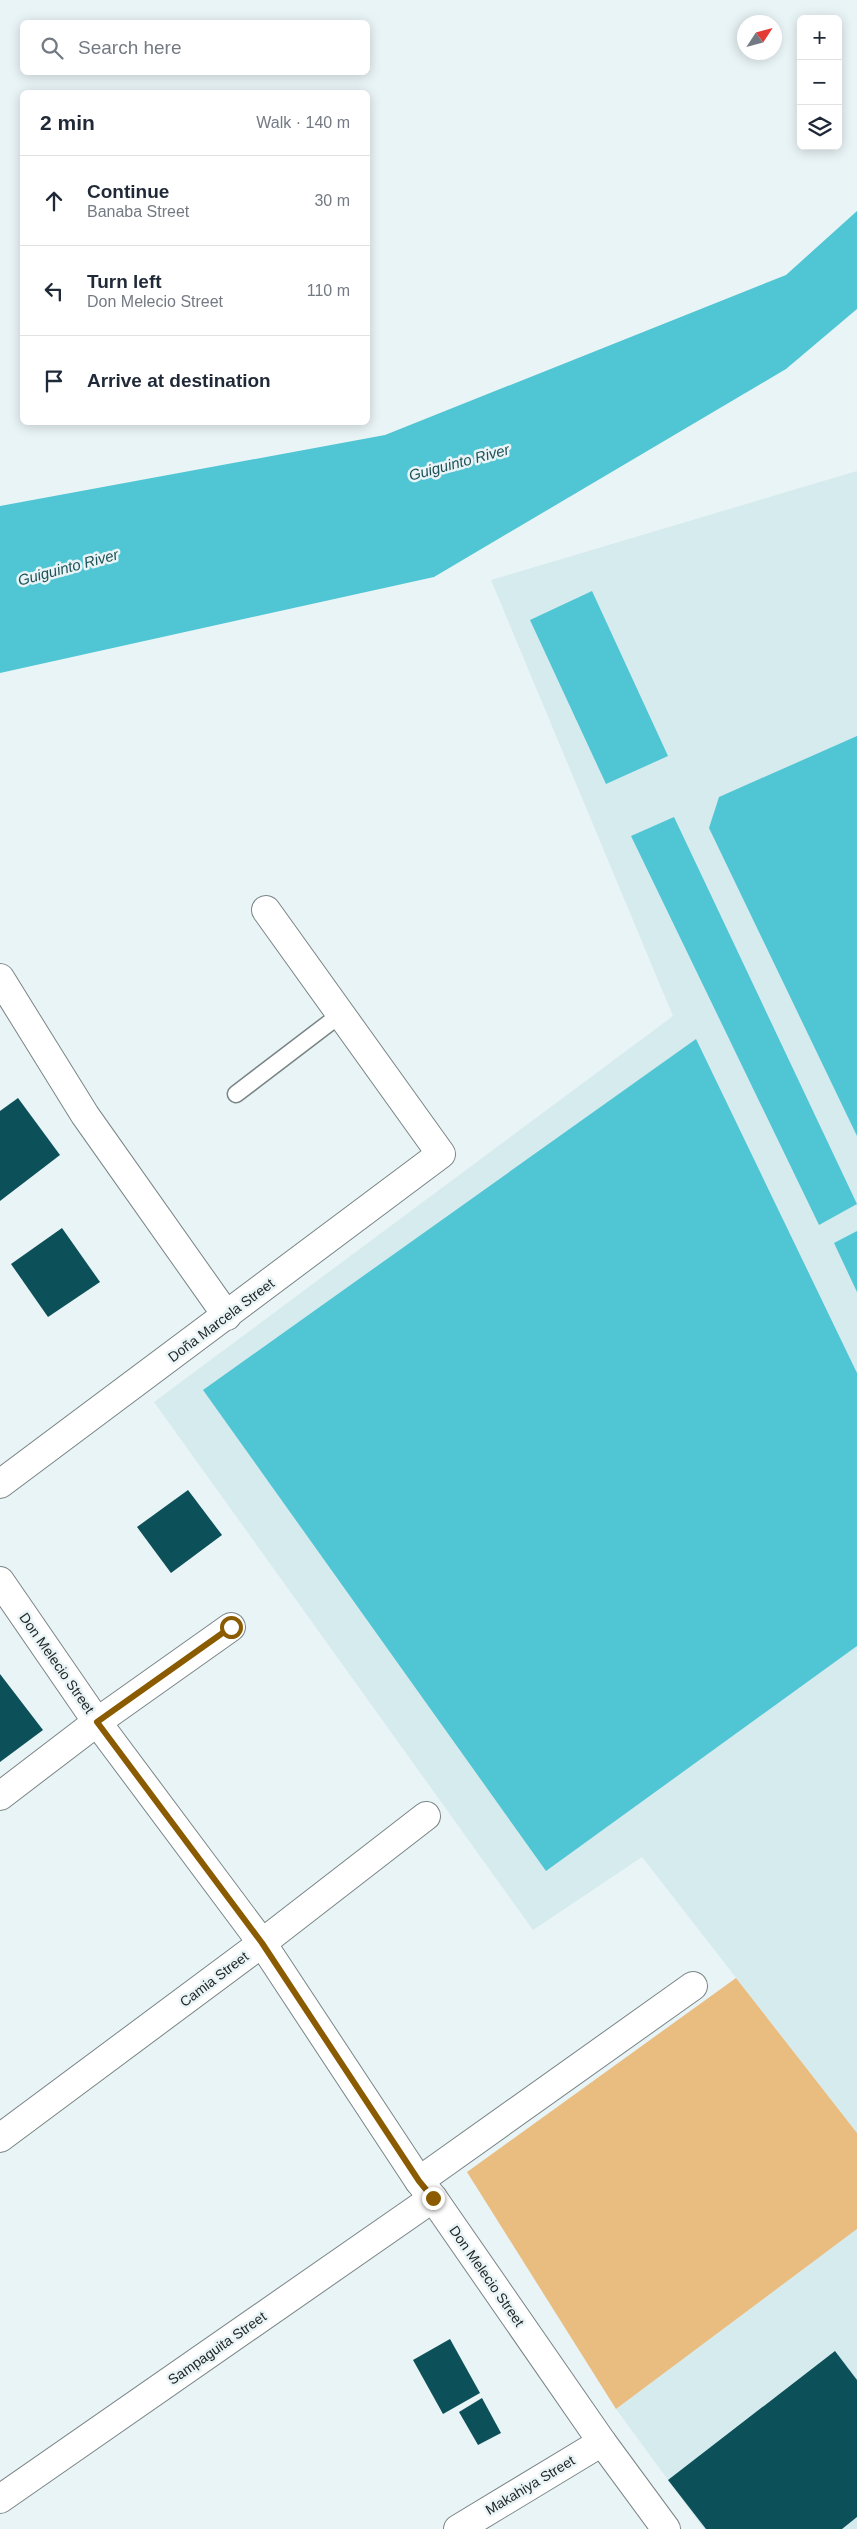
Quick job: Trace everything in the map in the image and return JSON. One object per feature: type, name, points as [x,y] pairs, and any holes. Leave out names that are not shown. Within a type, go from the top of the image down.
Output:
[{"type":"street","points":[[266,910],[342,1014]]},
{"type":"street","points":[[0,978],[85,1115],[227,1316]]},
{"type":"street","name":"Doña Marcela Street","points":[[0,1484],[441,1154],[342,1014]]},
{"type":"street","name":"Don Melecio Street","points":[[0,1581],[97,1722],[262,1943],[426,2189],[602,2442],[666,2529]]},
{"type":"street","points":[[0,1796],[97,1722],[231,1627]]},
{"type":"street","name":"Camia Street","points":[[0,2138],[262,1943],[426,1816]]},
{"type":"street","name":"Sampaguita Street","points":[[0,2499],[426,2189],[693,1986]]},
{"type":"street","name":"Makahiya Street","points":[[458,2529],[602,2442]]},
{"type":"lane","points":[[236,1094],[342,1014]]},
{"type":"shaded area","points":[[857,471],[857,2133],[642,1857],[533,1930],[154,1402],[673,1016],[491,580]]},
{"type":"shaded area","points":[[736,1978],[857,2133],[857,2229],[616,2409],[467,2172]]},
{"type":"shaded area","points":[[857,2229],[857,2529],[704,2529],[616,2409]]},
{"type":"water","name":"Guiguinto River","points":[[857,211],[857,309],[786,369],[434,577],[0,673],[0,506],[385,435],[786,275]]},
{"type":"water","points":[[592,591],[668,756],[606,784],[530,620]]},
{"type":"water","points":[[857,736],[857,1136],[709,828],[719,797]]},
{"type":"water","points":[[674,817],[857,1204],[819,1225],[631,836]]},
{"type":"water","points":[[696,1039],[857,1373],[857,1646],[546,1871],[203,1390]]},
{"type":"water","points":[[857,1231],[857,1292],[834,1243]]},
{"type":"building","points":[[18,1098],[60,1155],[0,1201],[0,1111]]},
{"type":"building","points":[[62,1228],[100,1282],[48,1317],[11,1264]]},
{"type":"building","points":[[188,1490],[222,1535],[171,1573],[137,1527]]},
{"type":"building","points":[[0,1674],[43,1730],[0,1762]]},
{"type":"building","points":[[450,2339],[480,2393],[443,2414],[413,2360]]},
{"type":"building","points":[[835,2351],[857,2380],[857,2517],[842,2529],[706,2529],[668,2480]]},
{"type":"building","points":[[482,2398],[501,2433],[478,2445],[459,2412]]},
{"type":"route","points":[[231,1627],[97,1722],[262,1943],[419,2181],[433,2198]]}]
